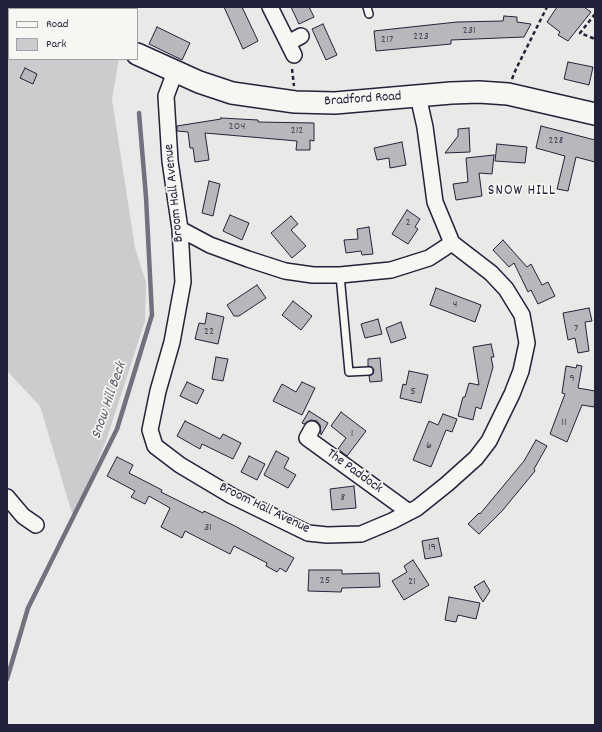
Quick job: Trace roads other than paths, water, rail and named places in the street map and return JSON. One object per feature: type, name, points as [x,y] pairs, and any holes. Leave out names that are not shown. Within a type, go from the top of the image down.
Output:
[{"type":"street","points":[[270,7],[294,45]]},
{"type":"street","name":"Bradford Road","points":[[138,54],[175,72],[232,93],[295,102],[335,103],[479,92],[508,94],[595,114]]},
{"type":"street","name":"Broom Hall Avenue","points":[[175,72],[166,96],[170,161],[180,229],[182,282],[172,342],[158,391],[150,430],[155,446],[180,465],[232,496],[308,533],[327,535],[361,534],[410,512],[435,494],[476,458],[489,441],[512,394],[521,371],[527,343],[522,315],[506,289],[491,272],[452,243]]},
{"type":"street","points":[[180,229],[210,245],[285,271],[313,275],[340,275],[391,270],[429,258],[452,243],[435,202],[425,127],[418,96]]},
{"type":"street","name":"The Paddock","points":[[312,429],[307,438],[410,512]]},
{"type":"street","points":[[7,498],[23,516],[36,524]]},
{"type":"lane","points":[[340,275],[349,372],[369,371]]},
{"type":"waterway","name":"Snow Hill Beck","points":[[7,679],[28,608],[117,429],[152,315],[146,197],[139,113]]},
{"type":"district","name":"SNOW HILL","points":[[522,192]]}]
